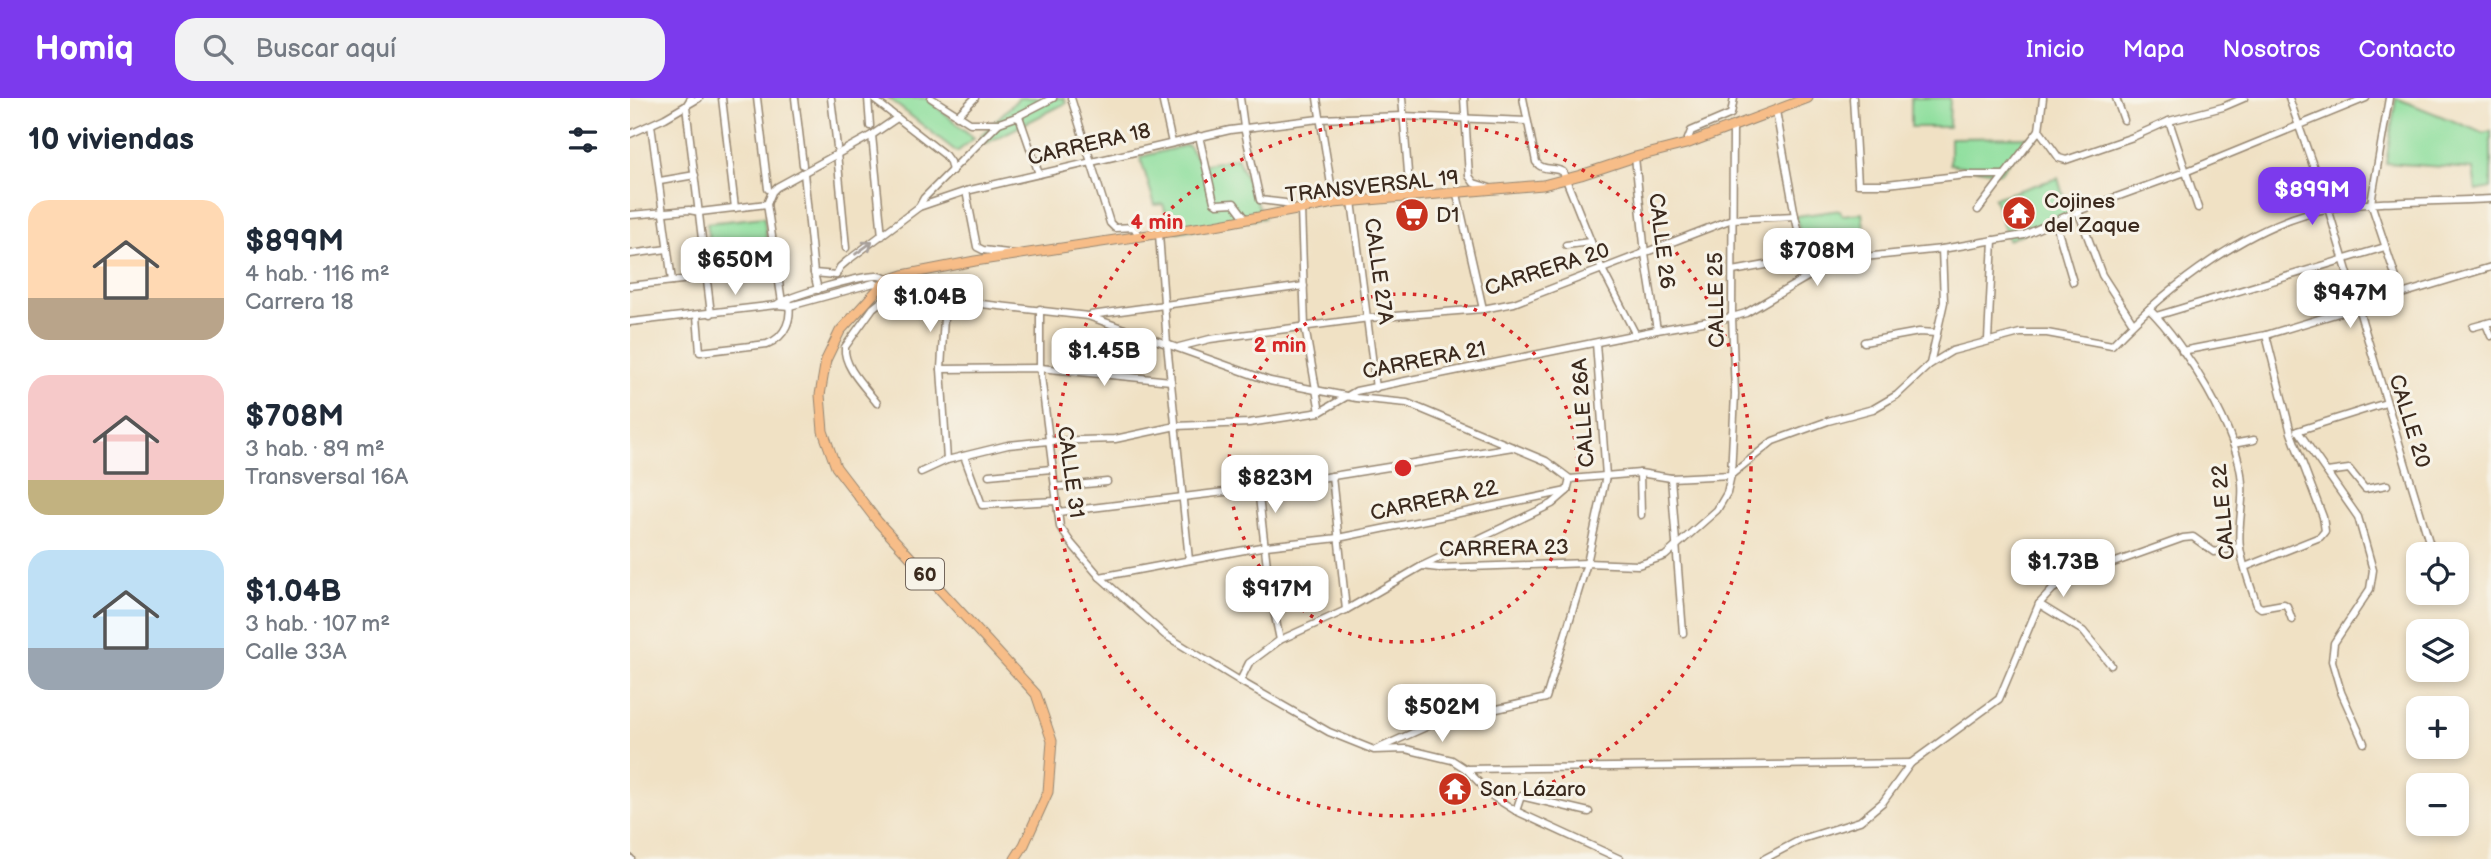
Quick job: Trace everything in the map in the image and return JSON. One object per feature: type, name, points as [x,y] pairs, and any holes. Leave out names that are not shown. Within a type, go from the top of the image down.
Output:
[{"type":"main road","name":"TRANSVERSAL 19","points":[[888,286],[915,272],[1016,254],[1159,234],[1334,203],[1496,190],[1566,179],[1686,144],[1808,98]]},
{"type":"main road","name":"60","points":[[888,286],[840,331],[826,360],[820,395],[823,431],[836,467],[878,522],[1037,694],[1052,741],[1048,792],[1015,859]]},
{"type":"street","points":[[691,98],[686,106],[710,314]]},
{"type":"street","points":[[630,134],[699,98]]},
{"type":"street","points":[[722,98],[734,208]]},
{"type":"street","points":[[757,98],[768,189]]},
{"type":"street","points":[[795,98],[803,164]]},
{"type":"street","points":[[831,98],[846,248]]},
{"type":"street","points":[[870,98],[945,155],[952,171]]},
{"type":"street","points":[[870,98],[870,126]]},
{"type":"street","points":[[931,98],[970,123],[984,125],[1018,118],[1053,98]]},
{"type":"street","points":[[957,116],[975,98]]},
{"type":"street","points":[[1072,98],[1112,227],[1134,227],[1139,236]]},
{"type":"street","points":[[1162,98],[1172,142]]},
{"type":"street","points":[[1240,98],[1260,200],[1285,202],[1299,209],[1305,327],[1320,412]]},
{"type":"street","points":[[1317,98],[1334,203]]},
{"type":"street","points":[[1402,98],[1410,197]]},
{"type":"street","points":[[1464,98],[1469,176],[1474,183],[1496,190]]},
{"type":"street","points":[[1523,98],[1538,166],[1563,172],[1602,269],[1636,334]]},
{"type":"street","points":[[1686,144],[1691,131],[1731,114],[1734,98]]},
{"type":"street","points":[[1853,98],[1858,184],[2003,175]]},
{"type":"street","points":[[1978,210],[2039,130],[2042,124],[2043,98]]},
{"type":"street","points":[[2116,98],[2124,120]]},
{"type":"street","points":[[2219,98],[2223,107]]},
{"type":"street","points":[[2039,130],[2062,160],[2133,137],[2169,121],[2223,107],[2244,98]]},
{"type":"street","name":"CALLE 20","points":[[2289,98],[2328,208],[2429,542]]},
{"type":"street","name":"CARRERA 21","points":[[921,472],[947,460],[1008,445],[1115,439],[1176,426],[1249,423],[1320,412],[1356,391],[1732,317],[1745,313],[1809,276],[1839,263],[1864,257],[2024,235],[2078,211],[2185,172],[2366,98]]},
{"type":"street","points":[[2389,98],[2371,203],[2401,293]]},
{"type":"street","points":[[1776,111],[1809,276]]},
{"type":"street","name":"CARRERA 18","points":[[836,275],[847,261],[919,207],[966,191],[1172,142],[1244,127],[1319,119],[1402,117],[1527,121]]},
{"type":"street","points":[[697,316],[701,352],[767,344],[777,340],[790,316],[783,304],[767,204],[772,192],[837,150],[872,135],[897,118]]},
{"type":"street","points":[[1018,118],[1039,174]]},
{"type":"street","points":[[2169,121],[2198,208]]},
{"type":"street","points":[[919,207],[924,198],[999,123]]},
{"type":"street","points":[[651,125],[672,281]]},
{"type":"street","name":"CALLE 25","points":[[1731,475],[1735,394],[1732,317],[1733,126]]},
{"type":"street","points":[[872,135],[881,236]]},
{"type":"street","points":[[1199,136],[1215,203],[1234,203],[1246,219]]},
{"type":"street","name":"CALLE 26","points":[[1635,157],[1645,254],[1657,330]]},
{"type":"street","points":[[804,173],[818,290]]},
{"type":"street","points":[[660,181],[695,175]]},
{"type":"street","points":[[966,191],[977,247],[1016,254]]},
{"type":"street","points":[[1457,194],[1483,309]]},
{"type":"street","points":[[630,322],[783,304],[874,283],[945,300],[1087,316],[1270,381],[1348,396],[1406,403],[1546,461],[1570,479],[1640,473],[1671,478],[1731,475],[1773,441],[1828,421],[1872,409],[1897,395],[1930,365],[1952,351],[2020,333],[2047,332],[2112,345],[2178,283],[2278,222],[2328,208],[2371,203],[2491,199]]},
{"type":"street","name":"CALLE 27A","points":[[1352,201],[1376,388]]},
{"type":"street","points":[[630,215],[700,212],[767,204]]},
{"type":"street","points":[[2078,211],[2102,275],[2133,323]]},
{"type":"street","name":"CARRERA 20","points":[[1179,347],[1210,338],[1369,318],[1483,309],[1514,303],[1732,219],[1795,216]]},
{"type":"street","points":[[2055,221],[2073,282]]},
{"type":"street","points":[[1159,234],[1167,344],[1189,559]]},
{"type":"street","points":[[1988,340],[1993,240]]},
{"type":"street","points":[[1566,245],[1590,242]]},
{"type":"street","points":[[2156,316],[2385,247]]},
{"type":"street","points":[[1930,365],[1944,302],[1942,248]]},
{"type":"street","points":[[630,254],[667,249]]},
{"type":"street","points":[[1733,271],[1804,258]]},
{"type":"street","points":[[2182,351],[2266,335],[2491,267]]},
{"type":"street","points":[[630,286],[777,269]]},
{"type":"street","points":[[814,273],[836,275],[839,284]]},
{"type":"street","points":[[783,304],[818,290],[876,275],[888,286]]},
{"type":"street","points":[[877,403],[844,354],[845,347],[888,286]]},
{"type":"street","points":[[1087,316],[1164,303],[1304,286]]},
{"type":"street","points":[[945,300],[941,369],[947,460]]},
{"type":"street","name":"CALLE 31","points":[[1040,309],[1040,368],[1051,469],[1060,527],[1065,535],[1100,577],[1165,635],[1329,732],[1374,750]]},
{"type":"street","name":"CALLE 22","points":[[2149,309],[2182,351],[2215,403],[2233,444],[2243,484],[2240,547],[2257,605],[2260,608],[2284,604],[2292,620]]},
{"type":"street","points":[[2473,327],[2488,323],[2491,336]]},
{"type":"street","points":[[1864,342],[1919,332],[1937,333]]},
{"type":"street","points":[[2245,567],[2320,537],[2325,531],[2323,517],[2266,335]]},
{"type":"street","name":"CALLE 26A","points":[[1374,750],[1435,723],[1546,698],[1587,563],[1606,476],[1596,343]]},
{"type":"street","points":[[941,369],[1040,368],[1171,381]]},
{"type":"street","points":[[2295,432],[2386,403]]},
{"type":"street","points":[[2295,432],[2358,517],[2373,570],[2370,589],[2334,643],[2332,661],[2340,692],[2364,743]]},
{"type":"street","points":[[2233,444],[2255,440]]},
{"type":"street","points":[[1058,512],[1258,488],[1515,447]]},
{"type":"street","points":[[964,456],[982,505],[1056,501]]},
{"type":"street","points":[[989,475],[1051,469]]},
{"type":"street","points":[[2327,472],[2348,469],[2365,489],[2387,485]]},
{"type":"street","points":[[1640,473],[1641,515]]},
{"type":"street","name":"CARRERA 23","points":[[1422,566],[1439,568],[1587,563],[1639,565],[1665,556],[1717,510],[1727,493],[1731,475]]},
{"type":"street","points":[[1332,476],[1346,610]]},
{"type":"street","points":[[1671,478],[1683,634]]},
{"type":"street","points":[[1240,681],[1249,663],[1280,640],[1346,610],[1422,566],[1552,503],[1567,491],[1570,479]]},
{"type":"street","points":[[1055,487],[1107,482]]},
{"type":"street","points":[[1258,488],[1270,592],[1280,640]]},
{"type":"street","name":"CARRERA 22","points":[[1100,577],[1266,545],[1338,538],[1567,491]]},
{"type":"street","points":[[1764,859],[1802,839],[1860,821],[1883,802],[1911,763],[1999,699],[2039,604],[2053,589],[2074,577],[2183,538],[2193,537],[2214,552],[2240,547]]},
{"type":"street","points":[[2039,604],[2083,631],[2111,665]]},
{"type":"street","points":[[1374,750],[1406,750],[1452,761],[1466,769],[1492,796],[1516,811],[1620,859]]},
{"type":"street","points":[[1466,769],[1911,763]]},
{"type":"street","points":[[1516,811],[1521,796],[1589,812]]},
{"type":"green space","points":[[888,98],[926,98],[974,138],[957,152]]},
{"type":"green space","points":[[1019,98],[1064,98],[1066,103],[985,144],[981,135]]},
{"type":"green space","points":[[1911,98],[1950,98],[1949,127],[1911,127]]},
{"type":"green space","points":[[2396,98],[2483,133],[2491,131],[2491,188],[2476,191],[2473,169],[2386,163]]},
{"type":"green space","points":[[2029,137],[2000,173],[1950,164],[1950,138]]},
{"type":"green space","points":[[1188,145],[1201,165],[1237,158],[1264,218],[1177,232],[1168,219],[1163,204],[1155,205],[1140,157]]},
{"type":"green space","points":[[2058,178],[2069,216],[2008,240],[1994,198]]},
{"type":"green space","points":[[1840,210],[1842,215],[1862,213],[1867,249],[1809,271],[1796,216]]},
{"type":"green space","points":[[764,217],[770,269],[713,275],[707,223]]},
{"type":"place","name":"Cojines del Zaque","points":[[2019,213]]},
{"type":"place","name":"D1","points":[[1412,215]]},
{"type":"place","name":"San Lázaro","points":[[1455,789]]}]
